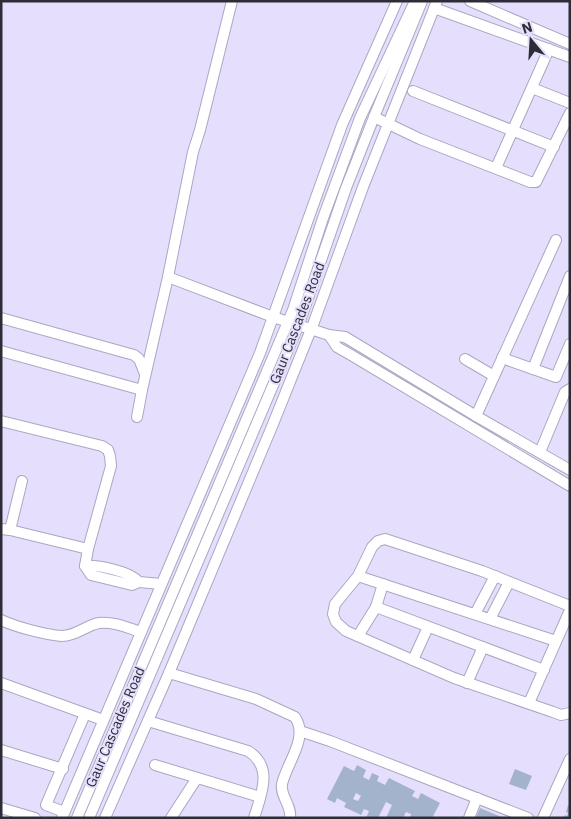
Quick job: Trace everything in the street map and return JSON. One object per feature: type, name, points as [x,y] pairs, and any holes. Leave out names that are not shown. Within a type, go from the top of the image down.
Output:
[{"type":"street","points":[[137,417],[193,152],[232,1]]},
{"type":"street","points":[[86,714],[46,805],[63,815],[249,379],[342,125],[396,1]]},
{"type":"street","name":"Gaur Cascades Road","points":[[76,818],[288,321],[360,118],[414,1]]},
{"type":"street","name":"Gaur Cascades Road","points":[[89,818],[299,324],[346,188],[422,1]]},
{"type":"street","points":[[470,1],[570,44]]},
{"type":"street","points":[[105,818],[169,673],[312,328],[388,124],[436,5],[570,57]]},
{"type":"street","points":[[496,168],[549,49]]},
{"type":"street","points":[[532,88],[570,103]]},
{"type":"street","points":[[413,91],[554,147]]},
{"type":"street","points":[[374,117],[420,139],[530,182],[536,182],[570,113]]},
{"type":"street","points":[[476,416],[556,240]]},
{"type":"street","points":[[534,369],[570,276]]},
{"type":"street","points":[[168,277],[273,317],[329,335],[345,338],[570,470]]},
{"type":"street","points":[[1,318],[134,355],[139,359],[145,374]]},
{"type":"street","points":[[329,335],[337,347],[570,486]]},
{"type":"street","points":[[502,358],[556,377],[570,344]]},
{"type":"street","points":[[1,351],[142,390]]},
{"type":"street","points":[[464,359],[494,376]]},
{"type":"street","points":[[540,452],[565,392],[570,389]]},
{"type":"street","points":[[1,421],[102,446],[108,450],[110,456],[109,476],[85,566],[96,566],[134,576],[139,582],[161,584]]},
{"type":"street","points":[[549,474],[556,462]]},
{"type":"street","points":[[22,481],[6,530],[88,549]]},
{"type":"street","points":[[570,606],[495,576],[385,539],[378,541],[372,547],[358,576],[335,604],[333,614],[336,622],[346,631],[413,660],[467,682],[561,715],[570,713]]},
{"type":"street","points":[[206,546],[220,552]]},
{"type":"street","points":[[358,576],[556,640]]},
{"type":"street","points":[[475,614],[495,576]]},
{"type":"street","points":[[490,619],[509,582]]},
{"type":"street","points":[[358,636],[376,607],[383,584]]},
{"type":"street","points":[[376,607],[544,670]]},
{"type":"street","points":[[529,703],[570,610]]},
{"type":"street","points":[[1,620],[62,636],[75,634],[99,623],[119,625],[141,632]]},
{"type":"street","points":[[413,660],[428,627]]},
{"type":"street","points":[[153,636],[165,641]]},
{"type":"street","points":[[467,682],[483,647]]},
{"type":"street","points":[[169,673],[242,694],[295,716],[299,722],[299,742],[284,777],[282,789],[283,795],[290,807],[290,818]]},
{"type":"street","points":[[1,683],[103,720]]},
{"type":"street","points":[[148,721],[248,751],[256,756],[261,763],[264,781],[254,818]]},
{"type":"street","points":[[300,731],[340,744],[526,817]]},
{"type":"street","points":[[1,750],[63,769]]},
{"type":"street","points":[[543,818],[566,774],[570,759]]},
{"type":"street","points":[[155,765],[260,796]]},
{"type":"street","points":[[111,768],[124,774]]},
{"type":"street","points":[[81,770],[94,774]]},
{"type":"street","points":[[172,818],[197,778]]},
{"type":"street","points":[[469,818],[477,798]]},
{"type":"street","points":[[1,808],[35,818]]},
{"type":"building","points":[[357,765],[366,770],[363,777],[369,780],[372,773],[379,776],[377,781],[385,785],[389,778],[415,791],[412,796],[418,799],[421,793],[440,803],[432,818],[410,818],[411,814],[406,812],[403,818],[386,818],[392,805],[386,802],[378,818],[366,818],[369,811],[364,809],[361,815],[344,807],[346,803],[337,798],[335,803],[327,799],[344,766],[354,771]],"holes":[[[356,793],[361,796],[358,801],[353,799]]]},
{"type":"building","points":[[515,769],[532,776],[526,790],[509,784]]},
{"type":"building","points":[[568,805],[570,806],[570,818],[564,818],[568,813],[566,812]]},
{"type":"building","points":[[480,808],[504,818],[476,818]]}]
